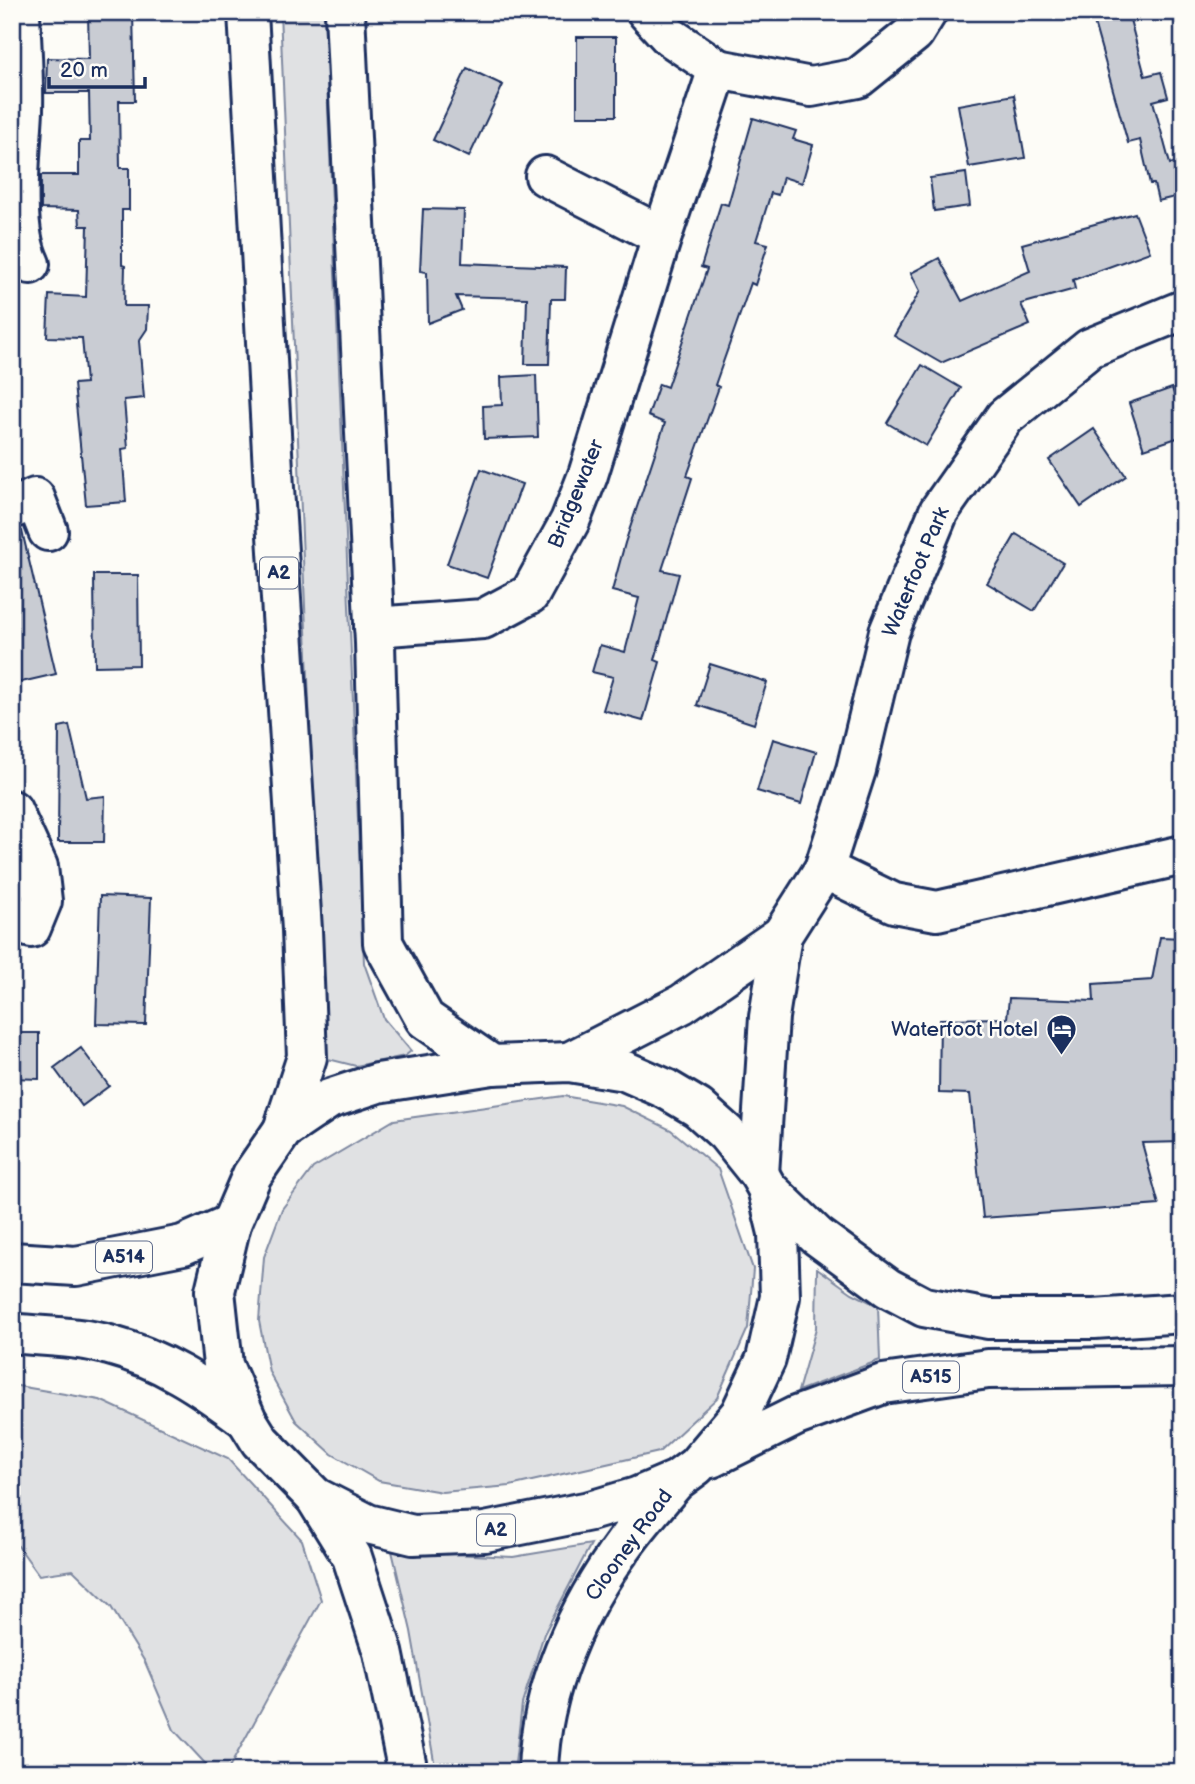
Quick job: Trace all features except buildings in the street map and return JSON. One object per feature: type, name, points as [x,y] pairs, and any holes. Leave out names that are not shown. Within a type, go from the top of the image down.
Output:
[{"type":"main road","points":[[20,12],[23,110],[20,136],[20,231],[23,251],[30,264]]},
{"type":"main road","name":"A2","points":[[247,1420],[223,1365],[215,1291],[231,1224],[252,1175],[283,1130],[307,1057],[302,929],[248,12]]},
{"type":"main road","points":[[345,12],[374,627],[383,943],[425,1019],[492,1065]]},
{"type":"main road","points":[[647,12],[668,36],[718,69],[811,87],[858,78],[914,33],[927,12]]},
{"type":"main road","name":"Bridgewater","points":[[374,627],[483,619],[530,594],[570,521],[589,475],[662,236],[718,69]]},
{"type":"main road","points":[[545,176],[662,236]]},
{"type":"main road","name":"Waterfoot Park","points":[[569,1062],[682,1004],[782,935],[824,869],[856,770],[889,632],[939,511],[1005,417],[1090,348],[1183,310]]},
{"type":"main road","points":[[12,509],[35,498],[48,531]]},
{"type":"main road","points":[[12,810],[38,867],[42,901],[31,928]]},
{"type":"main road","points":[[824,869],[894,903],[937,911],[1183,855]]},
{"type":"main road","name":"Waterfoot Park","points":[[763,1181],[769,1017],[782,935]]},
{"type":"main road","name":"A2","points":[[283,1130],[329,1099],[378,1083],[492,1065],[569,1062],[625,1071],[666,1089],[698,1108],[726,1133],[763,1181],[778,1233],[780,1297],[766,1359],[740,1414],[686,1473],[637,1497],[590,1511],[485,1532],[413,1535],[368,1524],[315,1497]]},
{"type":"main road","points":[[763,1181],[817,1236],[888,1288],[924,1307],[989,1319],[1094,1319],[1183,1313]]},
{"type":"main road","name":"A514","points":[[12,1262],[76,1266],[183,1245],[231,1224]]},
{"type":"main road","points":[[12,1334],[96,1342],[149,1359],[198,1383],[247,1420],[267,1449],[315,1497],[352,1557],[383,1652],[408,1772]]},
{"type":"main road","name":"A515","points":[[686,1473],[796,1416],[883,1384],[988,1369],[1183,1366]]},
{"type":"main road","name":"Clooney Road","points":[[538,1772],[539,1753],[553,1681],[580,1612],[625,1543],[686,1473]]},
{"type":"shaded area","points":[[280,12],[324,12],[364,963],[384,1019],[411,1051],[405,1056],[356,1066],[324,1058]]},
{"type":"shaded area","points":[[563,1096],[622,1106],[671,1130],[718,1169],[753,1269],[748,1328],[717,1398],[659,1452],[510,1486],[442,1492],[379,1481],[332,1454],[296,1421],[269,1372],[259,1321],[264,1257],[282,1209],[313,1168],[394,1120]]},
{"type":"shaded area","points":[[817,1268],[852,1293],[878,1306],[880,1360],[798,1391],[816,1328]]},
{"type":"shaded area","points":[[12,1385],[100,1400],[228,1459],[302,1540],[321,1600],[227,1772],[213,1772],[174,1730],[145,1662],[111,1607],[73,1570],[39,1575],[18,1546],[12,1543]]},
{"type":"shaded area","points":[[591,1544],[544,1634],[522,1704],[514,1772],[436,1772],[411,1631],[392,1551],[513,1557]]},
{"type":"place","name":"Waterfoot Hotel","points":[[1061,1056]]}]
